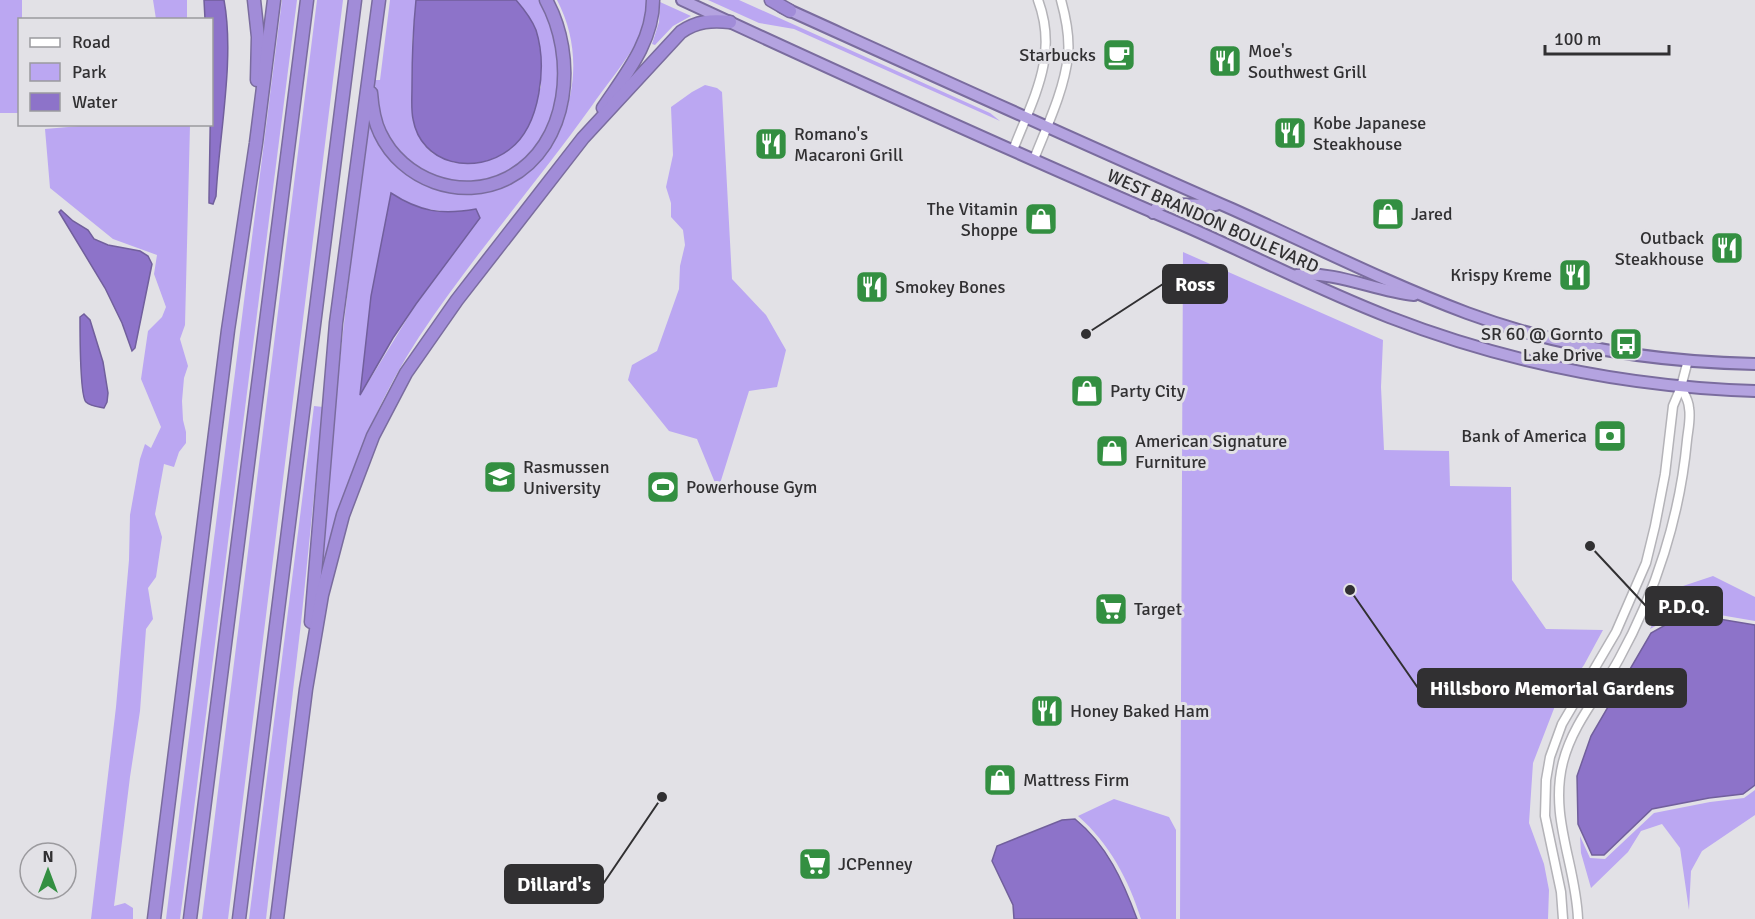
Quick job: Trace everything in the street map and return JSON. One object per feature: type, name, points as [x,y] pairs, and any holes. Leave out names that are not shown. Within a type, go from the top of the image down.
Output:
[{"type":"highway","points":[[254,0],[258,37],[256,143]]},
{"type":"highway","points":[[154,919],[226,342],[256,143],[274,0]]},
{"type":"highway","points":[[190,919],[307,0]]},
{"type":"highway","points":[[239,919],[355,0]]},
{"type":"highway","points":[[306,689],[336,323],[379,0]]},
{"type":"highway","points":[[372,47],[370,81],[374,113],[380,132],[391,151],[405,166],[425,179],[447,187],[466,189],[486,186],[508,178],[542,149],[562,102],[565,54],[555,16],[546,0]]},
{"type":"highway","points":[[583,138],[645,42],[652,22],[653,0]]},
{"type":"highway","name":"WEST BRANDON BOULEVARD","points":[[682,0],[1389,317],[1485,349],[1583,372],[1681,387],[1755,391]]},
{"type":"highway","name":"WEST BRANDON BOULEVARD","points":[[765,0],[1423,296],[1470,314],[1543,336],[1590,346],[1688,360],[1755,364]]},
{"type":"highway","points":[[771,0],[790,11]]},
{"type":"highway","points":[[277,919],[306,689],[322,594],[335,542],[359,471],[389,404],[406,373],[457,300],[583,138],[681,32],[703,22],[730,22]]},
{"type":"highway","points":[[1153,213],[1157,207],[1165,204],[1222,205]]},
{"type":"highway","points":[[1295,276],[1323,274],[1397,293],[1423,296]]},
{"type":"street","points":[[1013,150],[1041,81],[1047,49],[1038,0]]},
{"type":"street","points":[[1034,159],[1065,73],[1068,54],[1061,0]]},
{"type":"street","points":[[1563,919],[1561,892],[1545,816],[1545,793],[1550,757],[1566,716],[1616,632],[1646,563],[1665,474],[1673,406],[1688,360]]},
{"type":"street","points":[[1578,919],[1575,890],[1559,809],[1563,763],[1580,720],[1613,670],[1632,633],[1661,561],[1674,516],[1685,458],[1689,407],[1681,387]]},
{"type":"green space","points":[[0,0],[22,0],[22,18],[18,18],[18,113],[0,113]]},
{"type":"green space","points":[[153,0],[187,0],[187,18],[156,18]]},
{"type":"green space","points":[[282,0],[297,0],[180,919],[166,919]]},
{"type":"green space","points":[[317,0],[343,0],[228,919],[202,919]]},
{"type":"green space","points":[[390,0],[416,0],[412,43],[412,118],[424,145],[432,153],[455,163],[488,161],[511,149],[541,87],[536,29],[516,0],[540,0],[554,31],[559,77],[554,114],[529,154],[509,169],[486,179],[462,181],[438,177],[415,167],[396,150],[382,126],[375,86],[375,80],[380,80]]},
{"type":"green space","points":[[557,0],[646,0],[642,31],[627,57],[570,136],[460,278],[403,363],[362,446],[331,533],[323,563],[320,562],[333,420],[367,121],[371,122],[398,166],[475,191],[538,158],[550,148],[561,126],[567,110],[573,78],[572,46],[564,15]],"holes":[[[391,193],[432,210],[476,209],[480,218],[416,304],[361,394]]]},
{"type":"green space","points":[[708,0],[739,0],[990,113],[1000,121],[794,29],[759,23]]},
{"type":"green space","points":[[660,2],[691,16],[673,26],[655,45],[652,44],[659,22]]},
{"type":"green space","points":[[705,85],[722,92],[732,279],[766,315],[786,350],[777,387],[749,391],[718,490],[697,439],[669,431],[628,380],[632,365],[657,351],[679,289],[680,266],[685,245],[683,230],[671,217],[671,203],[666,187],[673,155],[671,107]]},
{"type":"green space","points":[[80,126],[190,126],[185,325],[180,339],[188,366],[184,378],[182,401],[186,443],[179,452],[174,467],[164,464],[155,514],[162,537],[156,577],[148,588],[153,619],[146,629],[140,711],[114,906],[125,903],[133,908],[133,919],[91,919],[116,707],[129,560],[130,515],[145,444],[151,448],[161,427],[141,379],[148,331],[162,317],[166,307],[154,274],[157,255],[113,239],[50,188],[45,129]]},
{"type":"green space","points":[[1183,252],[1383,340],[1381,387],[1384,450],[1449,451],[1450,486],[1511,487],[1512,580],[1546,629],[1603,630],[1584,665],[1555,706],[1533,763],[1529,823],[1544,864],[1549,890],[1548,919],[1180,919]]},
{"type":"green space","points":[[314,406],[323,407],[301,623],[266,919],[249,919]]},
{"type":"green space","points":[[1713,576],[1755,597],[1755,621],[1720,615],[1676,615],[1650,629],[1668,591]]},
{"type":"green space","points":[[1755,790],[1755,815],[1702,851],[1691,871],[1689,910],[1680,848],[1662,824],[1641,831],[1628,852],[1591,888],[1581,853],[1580,836],[1590,858],[1605,859],[1654,813],[1744,798]]},
{"type":"green space","points":[[1114,799],[1169,817],[1176,830],[1176,919],[1141,919],[1117,863],[1099,838],[1078,816]]},
{"type":"water","points":[[204,0],[224,0],[228,47],[227,72],[216,196],[213,204],[209,203],[210,126],[213,126],[213,18],[205,18]]},
{"type":"water","points":[[416,0],[516,0],[534,26],[541,60],[539,94],[535,110],[520,138],[510,149],[496,157],[466,164],[451,161],[438,156],[418,135],[412,107]]},
{"type":"water","points":[[391,193],[422,208],[442,212],[476,209],[480,218],[416,304],[360,395],[371,296]]},
{"type":"water","points":[[61,210],[88,230],[94,239],[108,245],[140,251],[148,256],[152,264],[135,348],[132,351],[122,323],[105,288],[59,212]]},
{"type":"water","points":[[84,314],[90,320],[103,362],[108,393],[104,408],[86,402],[84,397],[80,317]]},
{"type":"water","points":[[1676,619],[1719,619],[1755,625],[1755,785],[1743,794],[1652,809],[1604,855],[1592,855],[1578,824],[1577,776],[1591,736],[1651,633]]},
{"type":"water","points":[[1075,819],[1096,840],[1113,864],[1137,919],[1014,919],[1013,905],[992,861],[997,846],[1062,820]]},
{"type":"place","name":"Starbucks","points":[[1119,55]]},
{"type":"place","name":"Moe's Southwest Grill","points":[[1225,61]]},
{"type":"place","name":"Kobe Japanese Steakhouse","points":[[1290,133]]},
{"type":"place","name":"Romano's Macaroni Grill","points":[[771,144]]},
{"type":"place","name":"Jared","points":[[1388,214]]},
{"type":"place","name":"The Vitamin Shoppe","points":[[1041,219]]},
{"type":"place","name":"Outback Steakhouse","points":[[1727,248]]},
{"type":"place","name":"Krispy Kreme","points":[[1575,275]]},
{"type":"place","name":"Smokey Bones","points":[[872,287]]},
{"type":"place","name":"Ross","points":[[1086,334]]},
{"type":"place","name":"SR 60 @ Gornto Lake Drive","points":[[1626,344]]},
{"type":"place","name":"Party City","points":[[1087,391]]},
{"type":"place","name":"Bank of America","points":[[1610,436]]},
{"type":"place","name":"American Signature Furniture","points":[[1112,451]]},
{"type":"place","name":"Rasmussen University","points":[[500,477]]},
{"type":"place","name":"Powerhouse Gym","points":[[663,487]]},
{"type":"place","name":"P.D.Q.","points":[[1590,546]]},
{"type":"place","name":"Hillsboro Memorial Gardens","points":[[1350,590]]},
{"type":"place","name":"Target","points":[[1111,609]]},
{"type":"place","name":"Honey Baked Ham","points":[[1047,711]]},
{"type":"place","name":"Mattress Firm","points":[[1000,780]]},
{"type":"place","name":"Dillard's","points":[[662,797]]},
{"type":"place","name":"JCPenney","points":[[815,864]]}]
